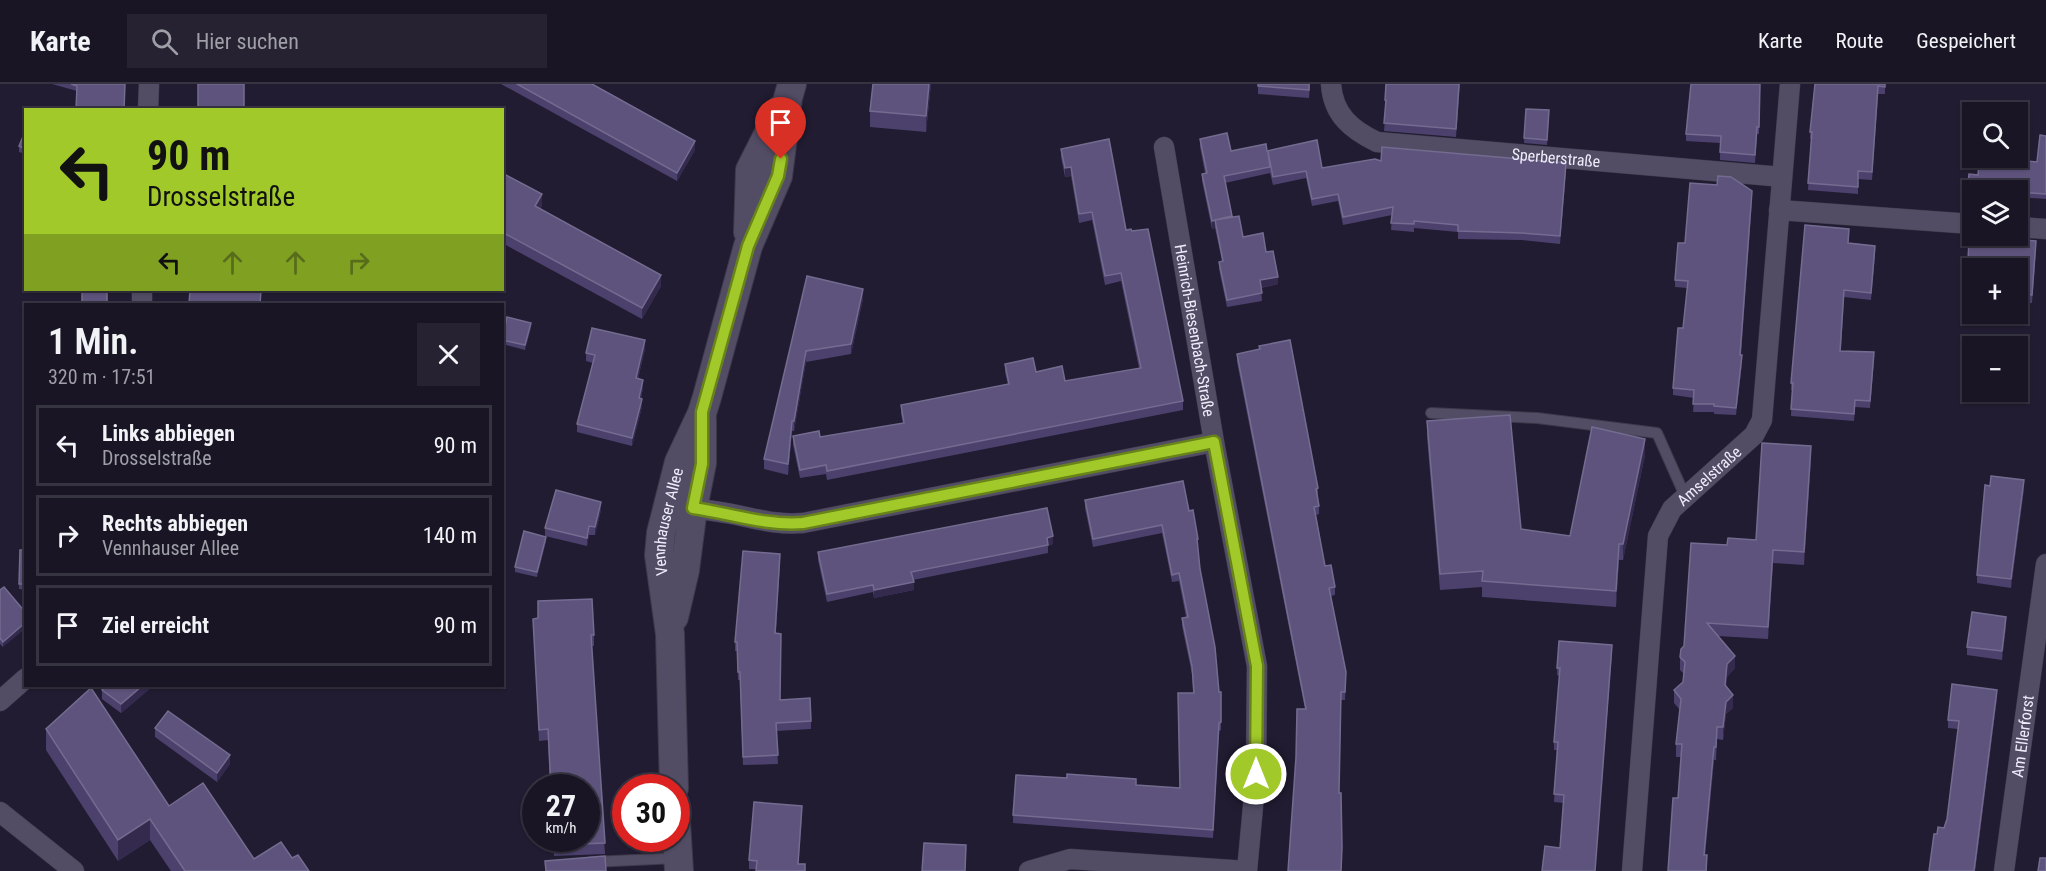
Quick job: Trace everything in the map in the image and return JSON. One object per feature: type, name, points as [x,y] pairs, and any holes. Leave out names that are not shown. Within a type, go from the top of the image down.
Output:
[{"type":"main road","name":"Vennhauser Allee","points":[[674,774],[670,634],[685,570],[679,462],[702,412],[748,246],[778,176],[790,91]]},
{"type":"street","points":[[148,108],[149,84]]},
{"type":"street","name":"Sperberstraße","points":[[1331,84],[1333,98],[1341,115],[1353,130],[1377,142],[1782,177]]},
{"type":"street","name":"Amselstraße","points":[[1632,871],[1658,536],[1672,509],[1754,435],[1762,420],[1790,84]]},
{"type":"street","name":"Heinrich-Biesenbach-Straße","points":[[1029,871],[1070,859],[1247,871],[1256,774],[1257,666],[1214,442],[1164,147]]},
{"type":"street","points":[[1779,210],[1962,223]]},
{"type":"street","points":[[2028,228],[2046,229]]},
{"type":"street","points":[[681,506],[738,515],[765,522],[803,523],[1214,442]]},
{"type":"street","name":"Am Ellerforst","points":[[2004,871],[2046,564]]},
{"type":"street","points":[[0,701],[24,680]]},
{"type":"street","points":[[0,812],[74,871]]},
{"type":"lane","points":[[1431,413],[1537,418],[1657,433],[1685,496]]},
{"type":"lane","points":[[582,862],[678,864]]},
{"type":"building","points":[[71,84],[125,84],[124,108],[76,108],[77,86]]},
{"type":"building","points":[[198,84],[244,84],[244,108],[198,108]]},
{"type":"building","points":[[517,84],[592,84],[695,141],[677,173]]},
{"type":"building","points":[[873,84],[929,84],[926,116],[870,111]]},
{"type":"building","points":[[1258,84],[1309,84],[1309,90],[1258,86]]},
{"type":"building","points":[[1386,84],[1459,84],[1456,129],[1384,123]]},
{"type":"building","points":[[1691,84],[1760,84],[1759,127],[1757,127],[1755,155],[1720,152],[1721,136],[1686,134]]},
{"type":"building","points":[[1815,84],[1885,84],[1885,87],[1878,86],[1872,172],[1858,171],[1858,187],[1808,183]]},
{"type":"building","points":[[1526,109],[1549,110],[1547,140],[1524,138]]},
{"type":"building","points":[[1227,133],[1231,151],[1266,144],[1267,151],[1317,140],[1322,168],[1375,159],[1381,161],[1382,147],[1566,163],[1560,236],[1458,231],[1458,225],[1414,221],[1414,224],[1391,223],[1393,207],[1343,217],[1338,194],[1312,199],[1306,171],[1273,177],[1268,152],[1270,167],[1224,176],[1232,216],[1212,221],[1202,174],[1207,173],[1200,139]]},
{"type":"building","points":[[24,134],[24,148],[19,146]]},
{"type":"building","points":[[2040,135],[2046,136],[2046,194],[2028,193],[2028,180],[1968,180],[1969,174],[1978,175],[1979,168],[2028,168],[2028,161],[2037,162]]},
{"type":"building","points":[[1109,139],[1126,230],[1148,229],[1183,401],[827,471],[826,465],[800,470],[793,436],[819,431],[820,437],[904,423],[901,405],[1009,384],[1005,364],[1033,358],[1036,372],[1062,366],[1065,381],[1141,368],[1121,273],[1105,276],[1092,212],[1079,214],[1071,167],[1065,168],[1061,149]]},
{"type":"building","points":[[504,174],[542,194],[535,206],[661,275],[642,308],[504,233]]},
{"type":"building","points":[[1718,176],[1731,177],[1752,191],[1740,355],[1742,355],[1736,408],[1714,406],[1714,404],[1693,404],[1694,390],[1673,388],[1678,328],[1683,328],[1688,281],[1675,280],[1678,243],[1685,243],[1690,183],[1717,185]]},
{"type":"building","points":[[1239,216],[1243,237],[1263,233],[1266,252],[1273,251],[1278,277],[1260,280],[1262,293],[1227,300],[1219,262],[1223,261],[1215,220]]},
{"type":"building","points":[[1805,225],[1849,229],[1848,243],[1875,246],[1871,293],[1844,290],[1840,351],[1874,352],[1870,401],[1855,400],[1854,414],[1791,409],[1793,383],[1791,383]]},
{"type":"building","points":[[2028,240],[2036,241],[2032,295],[2028,295],[2028,258],[1968,258],[1969,246],[2028,246]]},
{"type":"building","points":[[807,276],[863,289],[851,344],[806,351],[794,421],[792,421],[788,464],[764,459]]},
{"type":"building","points":[[82,291],[107,291],[107,303],[82,303]]},
{"type":"building","points":[[190,291],[261,291],[260,303],[189,303]]},
{"type":"building","points":[[507,317],[531,323],[525,345],[504,340]]},
{"type":"building","points":[[592,328],[645,340],[636,378],[643,380],[639,398],[642,399],[632,438],[577,424],[595,355],[586,353]]},
{"type":"building","points":[[1290,340],[1318,488],[1316,489],[1319,506],[1314,507],[1325,566],[1331,565],[1335,587],[1329,588],[1346,672],[1345,692],[1341,692],[1339,793],[1341,793],[1341,871],[1288,871],[1297,709],[1306,709],[1237,354],[1260,349],[1259,346]]},
{"type":"building","points":[[1510,415],[1521,529],[1570,536],[1592,427],[1645,439],[1623,544],[1619,544],[1616,591],[1482,581],[1483,571],[1440,574],[1427,421]]},
{"type":"building","points":[[1762,443],[1811,446],[1804,552],[1773,550],[1768,627],[1707,623],[1735,656],[1727,664],[1725,685],[1733,695],[1726,702],[1723,727],[1717,727],[1716,747],[1714,747],[1704,855],[1707,855],[1706,871],[1668,871],[1673,798],[1678,798],[1682,744],[1676,744],[1681,699],[1674,690],[1683,682],[1685,662],[1680,657],[1684,646],[1691,543],[1727,545],[1728,538],[1756,540]]},
{"type":"building","points":[[1991,476],[2024,480],[2011,579],[1977,575],[1985,485],[1990,486]]},
{"type":"building","points":[[1183,481],[1189,511],[1193,510],[1200,569],[1215,647],[1219,692],[1221,692],[1213,830],[1013,815],[1016,775],[1067,778],[1067,774],[1136,779],[1136,785],[1180,788],[1178,693],[1194,693],[1192,666],[1182,618],[1188,617],[1179,573],[1172,575],[1162,525],[1093,539],[1085,500]]},
{"type":"building","points":[[556,490],[601,502],[595,527],[589,526],[587,538],[545,528]]},
{"type":"building","points":[[1047,508],[1053,536],[1047,538],[1048,545],[911,572],[914,582],[874,590],[873,585],[827,594],[818,552]]},
{"type":"building","points":[[524,531],[546,537],[537,572],[515,567]]},
{"type":"building","points":[[20,550],[24,550],[24,584],[19,584]]},
{"type":"building","points":[[743,551],[780,554],[775,633],[781,634],[780,700],[810,698],[811,721],[776,723],[778,755],[743,757],[740,672],[738,672],[737,642],[735,642]]},
{"type":"building","points":[[4,587],[24,611],[24,624],[3,642],[0,638],[0,590]]},
{"type":"building","points":[[592,599],[594,635],[591,635],[605,843],[600,843],[600,774],[550,774],[548,729],[539,730],[533,619],[538,618],[538,601]]},
{"type":"building","points":[[1972,612],[2006,617],[2002,651],[1967,647]]},
{"type":"building","points":[[1559,641],[1612,645],[1595,871],[1542,871],[1545,846],[1560,848],[1564,795],[1554,794],[1558,742],[1554,742],[1560,668],[1557,668]]},
{"type":"building","points":[[1952,684],[1997,690],[1974,871],[1929,871],[1934,834],[1937,834],[1938,827],[1944,828],[1947,819],[1959,721],[1948,720]]},
{"type":"building","points":[[106,687],[141,687],[121,704],[102,690]]},
{"type":"building","points":[[91,688],[169,806],[203,783],[254,859],[281,842],[292,858],[298,855],[309,871],[185,871],[150,819],[118,840],[46,729]]},
{"type":"building","points":[[168,711],[230,755],[217,773],[155,728]]},
{"type":"building","points":[[754,802],[802,806],[798,864],[805,864],[805,871],[756,871],[757,861],[749,860]]},
{"type":"building","points":[[924,843],[966,845],[965,871],[922,871]]},
{"type":"building","points":[[605,856],[606,871],[546,871],[545,861]]},
{"type":"building","points":[[2040,858],[2046,858],[2046,871],[2038,871]]},
{"type":"route","points":[[781,159],[778,176],[748,246],[702,412],[702,464],[693,508],[765,522],[803,523],[1214,442],[1257,666],[1256,774]]}]
